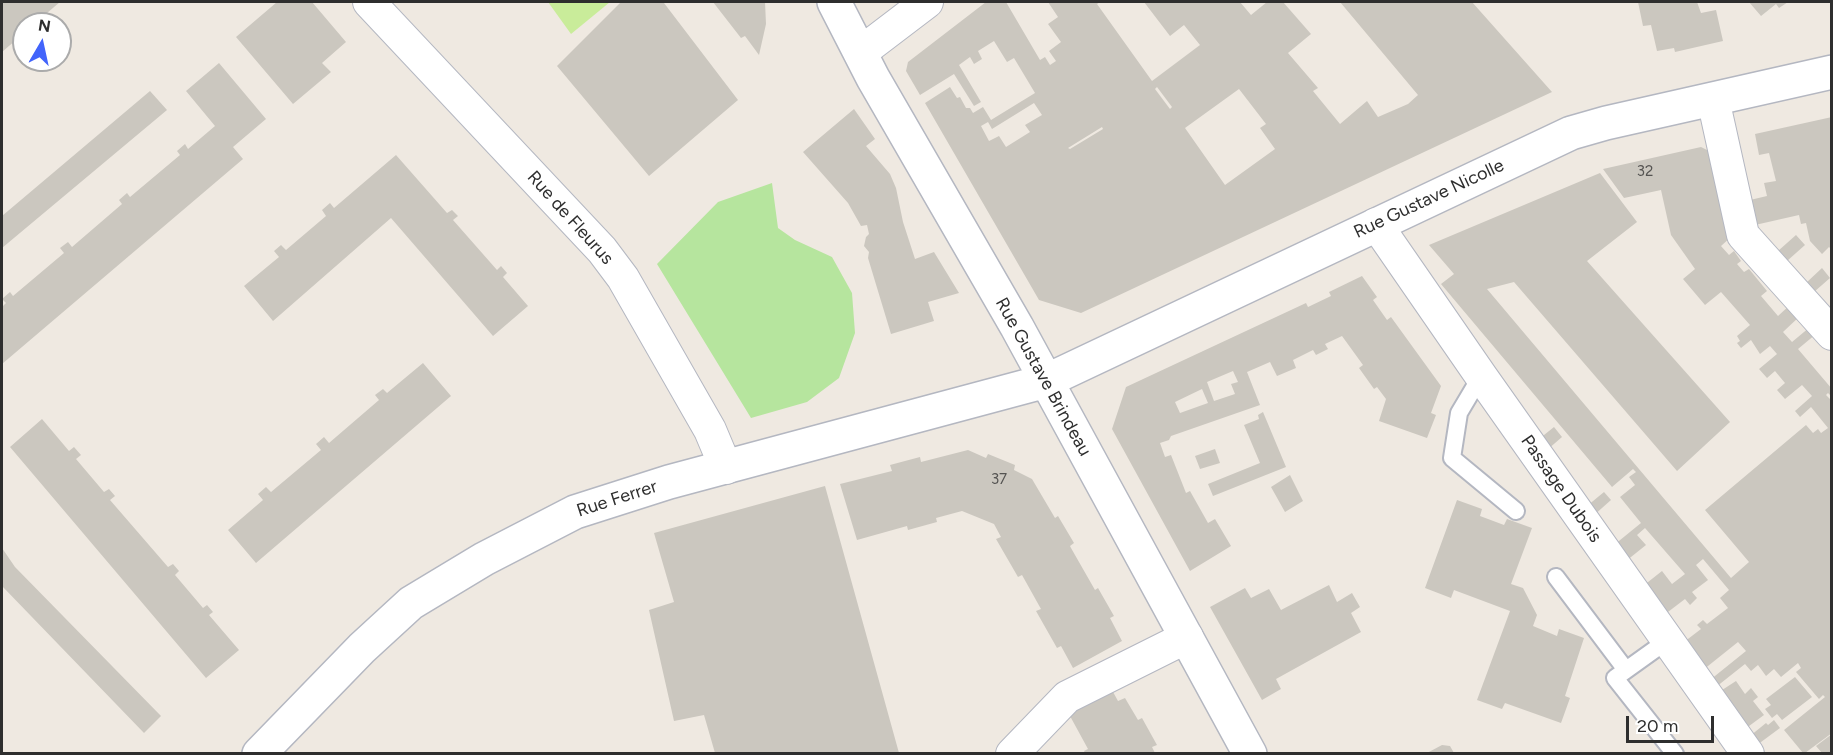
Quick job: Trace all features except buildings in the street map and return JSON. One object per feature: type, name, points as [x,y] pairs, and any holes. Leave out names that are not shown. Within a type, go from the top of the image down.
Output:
[{"type":"street","name":"Rue de Fleurus","points":[[369,2],[602,250],[623,278],[710,430],[726,468]]},
{"type":"street","name":"Rue Gustave Brindeau","points":[[834,2],[873,78],[1046,381],[1250,753]]},
{"type":"street","points":[[860,53],[927,2]]},
{"type":"street","name":"Rue Gustave Nicolle","points":[[1046,381],[1571,133],[1832,72]]},
{"type":"street","points":[[1713,99],[1743,235],[1832,334]]},
{"type":"street","name":"Passage Dubois","points":[[1376,224],[1748,753]]},
{"type":"street","name":"Rue Ferrer","points":[[259,753],[362,648],[411,603],[484,559],[575,512],[669,482],[1046,381]]},
{"type":"street","points":[[1012,753],[1067,697],[1187,637]]},
{"type":"lane","points":[[1481,376],[1459,413],[1452,458],[1516,512]]},
{"type":"lane","points":[[1556,577],[1626,670]]},
{"type":"lane","points":[[1668,640],[1615,678],[1675,753]]},
{"type":"green space","points":[[548,2],[610,2],[571,34]]},
{"type":"green space","points":[[772,183],[778,228],[795,240],[832,257],[852,293],[855,333],[839,378],[807,402],[751,418],[657,264],[718,202]]}]
